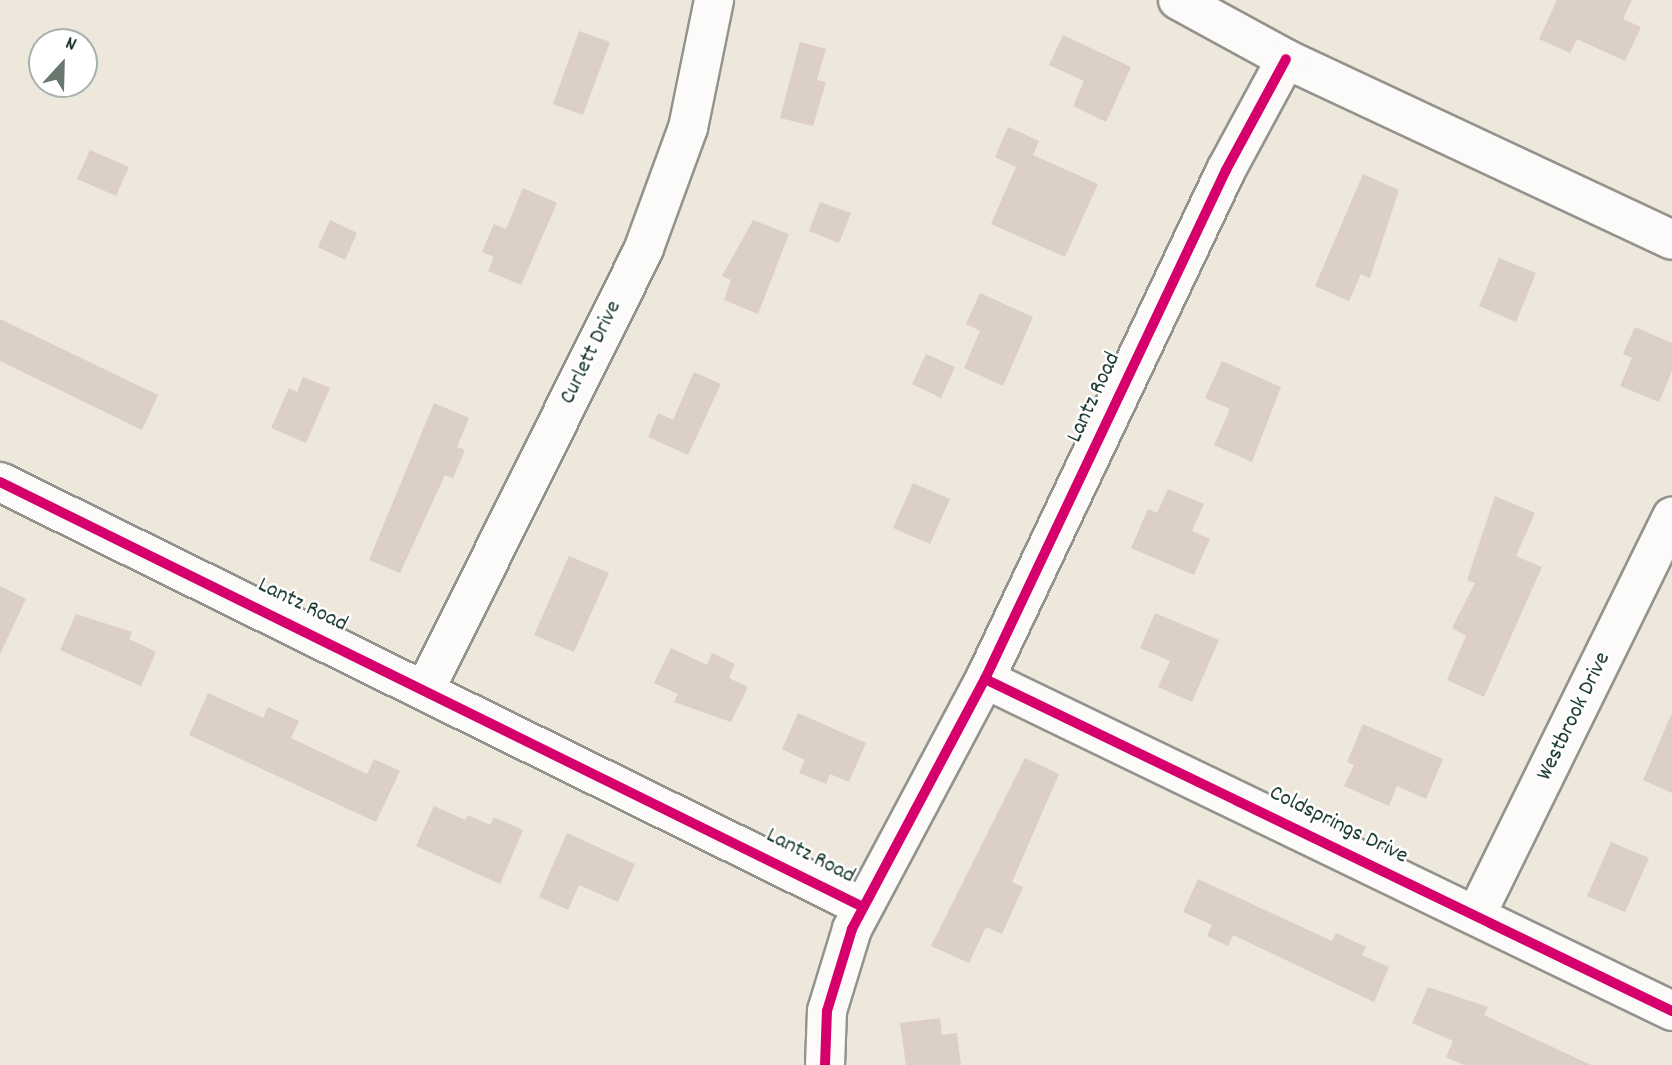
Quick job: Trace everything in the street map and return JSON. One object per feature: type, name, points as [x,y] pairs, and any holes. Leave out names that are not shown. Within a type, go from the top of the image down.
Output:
[{"type":"street","name":"Curlett Drive","points":[[425,690],[644,248],[688,128],[714,0]]},
{"type":"street","points":[[1178,0],[1286,58],[1672,240]]},
{"type":"street","name":"Lantz Road","points":[[0,482],[863,907],[985,679],[1226,170],[1286,58]]},
{"type":"street","name":"Westbrook Drive","points":[[1476,915],[1672,517]]},
{"type":"street","name":"Coldsprings Drive","points":[[985,679],[1672,1011]]},
{"type":"street","points":[[825,1065],[833,983],[863,907]]},
{"type":"building","points":[[1557,0],[1632,0],[1623,19],[1641,27],[1625,61],[1577,39],[1570,53],[1539,39]]},
{"type":"building","points":[[579,31],[610,42],[583,115],[553,104]]},
{"type":"building","points":[[1063,35],[1131,67],[1106,122],[1073,106],[1084,81],[1049,65]]},
{"type":"building","points":[[800,42],[826,49],[817,80],[826,82],[813,126],[780,118]]},
{"type":"building","points":[[1008,127],[1039,141],[1033,155],[1098,184],[1065,257],[991,224],[1016,167],[995,157]]},
{"type":"building","points":[[90,150],[129,167],[116,196],[77,179]]},
{"type":"building","points":[[1363,174],[1399,190],[1370,278],[1361,274],[1349,301],[1315,286]]},
{"type":"building","points":[[523,188],[557,203],[521,285],[488,271],[494,257],[482,252],[494,224],[506,229]]},
{"type":"building","points":[[820,202],[851,213],[839,243],[809,231]]},
{"type":"building","points":[[330,220],[357,233],[345,260],[318,247]]},
{"type":"building","points":[[753,220],[789,234],[758,314],[724,300],[731,280],[722,276]]},
{"type":"building","points":[[1499,258],[1536,273],[1516,322],[1479,306]]},
{"type":"building","points":[[980,293],[1033,317],[1003,386],[964,368],[980,331],[966,324]]},
{"type":"building","points":[[0,319],[158,395],[142,430],[0,361]]},
{"type":"building","points":[[1635,327],[1672,343],[1672,371],[1659,402],[1620,386],[1632,358],[1623,354]]},
{"type":"building","points":[[926,354],[955,367],[941,398],[912,384]]},
{"type":"building","points":[[1222,361],[1281,387],[1252,462],[1214,445],[1230,409],[1205,398]]},
{"type":"building","points":[[694,372],[721,384],[688,455],[648,437],[658,413],[673,420]]},
{"type":"building","points":[[303,377],[330,388],[306,443],[271,428],[289,388],[297,392]]},
{"type":"building","points":[[434,403],[469,418],[457,447],[465,450],[453,478],[445,475],[400,573],[369,560]]},
{"type":"building","points":[[913,483],[950,499],[930,544],[893,528]]},
{"type":"building","points":[[1168,489],[1204,504],[1192,531],[1210,539],[1194,575],[1131,548],[1148,509],[1157,513]]},
{"type":"building","points":[[1495,496],[1535,513],[1516,556],[1542,567],[1484,697],[1447,680],[1466,636],[1452,628],[1475,583],[1467,580]]},
{"type":"building","points":[[569,556],[609,573],[574,652],[534,635]]},
{"type":"building","points":[[0,586],[26,599],[0,654]]},
{"type":"building","points":[[1155,613],[1219,640],[1192,702],[1158,687],[1170,661],[1140,648]]},
{"type":"building","points":[[76,614],[132,632],[129,639],[156,652],[141,686],[60,650]]},
{"type":"building","points":[[671,648],[707,665],[712,653],[735,664],[729,678],[748,687],[731,722],[674,702],[678,694],[654,683]]},
{"type":"building","points":[[208,693],[263,718],[268,707],[299,721],[291,738],[367,774],[374,759],[400,771],[376,822],[189,735]]},
{"type":"building","points":[[798,713],[866,743],[849,782],[830,774],[826,784],[799,773],[805,760],[782,749]]},
{"type":"building","points":[[1672,713],[1672,793],[1643,780]]},
{"type":"building","points":[[1363,724],[1443,759],[1426,799],[1397,786],[1389,806],[1344,786],[1354,765],[1347,762]]},
{"type":"building","points":[[1025,758],[1059,774],[1012,882],[1023,887],[1002,934],[986,927],[969,963],[931,946]]},
{"type":"building","points":[[434,806],[465,820],[468,815],[490,825],[494,817],[523,830],[500,884],[416,846]]},
{"type":"building","points":[[567,833],[635,864],[618,902],[579,885],[568,910],[539,897]]},
{"type":"building","points":[[1611,842],[1649,858],[1625,912],[1587,896]]},
{"type":"building","points":[[1198,879],[1332,941],[1336,933],[1366,947],[1362,955],[1389,967],[1374,1002],[1233,935],[1228,946],[1207,936],[1212,925],[1183,912]]},
{"type":"building","points":[[1428,987],[1488,1007],[1484,1015],[1591,1065],[1464,1065],[1446,1057],[1453,1041],[1412,1023]]},
{"type":"building","points":[[940,1018],[942,1035],[957,1033],[961,1065],[906,1065],[900,1023]]},
{"type":"cycle path","points":[[825,1065],[827,1011],[852,929],[985,679],[1226,170],[1286,59]]},
{"type":"cycle path","points":[[0,482],[863,907]]},
{"type":"cycle path","points":[[985,679],[1672,1011]]}]
